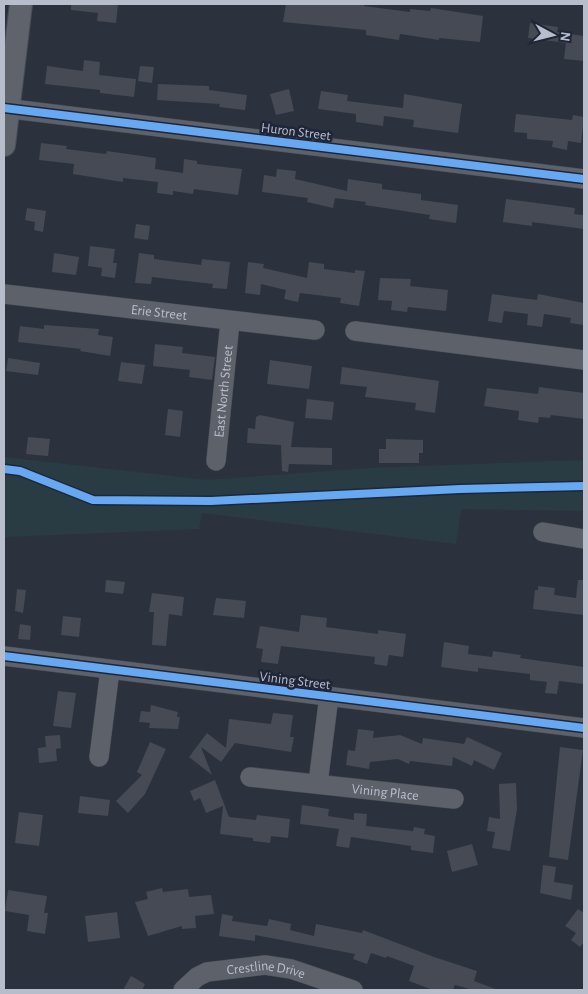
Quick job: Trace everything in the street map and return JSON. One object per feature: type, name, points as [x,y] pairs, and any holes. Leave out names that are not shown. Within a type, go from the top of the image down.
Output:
[{"type":"main road","points":[[4,145],[6,109],[21,4]]},
{"type":"street","name":"Huron Street","points":[[6,109],[584,179]]},
{"type":"street","name":"Erie Street","points":[[4,294],[230,322],[315,330]]},
{"type":"street","name":"East North Street","points":[[216,461],[230,322]]},
{"type":"street","points":[[355,331],[584,360]]},
{"type":"street","points":[[543,532],[584,539]]},
{"type":"street","name":"Vining Street","points":[[4,656],[584,728]]},
{"type":"street","points":[[99,757],[110,670]]},
{"type":"street","points":[[318,783],[329,696]]},
{"type":"street","name":"Vining Place","points":[[250,777],[454,798]]},
{"type":"street","name":"Crestline Drive","points":[[183,990],[197,977],[207,972],[264,965],[291,969],[353,990]]},
{"type":"shaded area","points":[[4,457],[207,480],[370,468],[584,460],[584,511],[461,509],[456,544],[202,513],[199,529],[4,537]]},
{"type":"building","points":[[71,4],[118,4],[116,23],[97,21],[98,13],[71,10]]},
{"type":"building","points":[[286,4],[364,4],[364,6],[410,12],[410,9],[430,11],[431,8],[483,16],[480,42],[439,38],[439,40],[400,34],[399,40],[366,35],[366,30],[283,22]]},
{"type":"building","points":[[530,23],[558,27],[557,32],[584,36],[584,61],[564,59],[566,43],[528,38]]},
{"type":"building","points":[[84,60],[100,62],[99,75],[136,79],[134,97],[100,93],[100,90],[45,84],[47,66],[83,71]]},
{"type":"building","points":[[140,66],[154,67],[152,83],[138,81]]},
{"type":"building","points":[[158,84],[209,86],[209,90],[247,95],[245,110],[219,107],[220,104],[157,100]]},
{"type":"building","points":[[289,89],[294,111],[276,115],[270,94]]},
{"type":"building","points":[[321,91],[348,95],[347,101],[403,108],[404,94],[462,104],[458,133],[413,127],[414,120],[384,116],[383,126],[356,122],[356,114],[318,109]]},
{"type":"building","points":[[516,114],[572,120],[573,115],[584,117],[581,143],[568,141],[567,150],[552,147],[553,141],[527,139],[527,133],[514,132]]},
{"type":"building","points":[[41,143],[67,146],[66,149],[106,154],[107,151],[156,158],[155,169],[183,173],[184,159],[197,161],[197,164],[242,169],[238,195],[194,189],[193,194],[173,191],[173,195],[157,193],[158,182],[123,178],[123,182],[73,174],[74,164],[39,160]]},
{"type":"building","points":[[277,169],[296,171],[295,179],[347,191],[348,179],[382,184],[382,189],[421,194],[421,200],[458,205],[456,223],[429,219],[430,215],[365,205],[366,202],[335,198],[333,208],[307,202],[308,198],[262,192],[264,175],[276,177]]},
{"type":"building","points":[[506,199],[575,208],[574,214],[584,215],[584,229],[532,222],[532,226],[503,222]]},
{"type":"building","points":[[27,208],[46,211],[43,232],[34,230],[35,222],[25,220]]},
{"type":"building","points":[[136,224],[150,226],[148,240],[134,238]]},
{"type":"building","points":[[90,246],[115,249],[113,263],[117,263],[115,278],[101,276],[102,268],[88,266]]},
{"type":"building","points":[[54,253],[79,257],[76,275],[52,272]]},
{"type":"building","points":[[139,253],[154,255],[154,259],[201,265],[202,259],[230,262],[227,289],[212,288],[213,284],[152,277],[151,284],[135,283]]},
{"type":"building","points":[[248,262],[264,264],[263,268],[307,278],[309,262],[324,264],[324,269],[355,273],[355,270],[365,271],[359,306],[340,303],[341,298],[300,293],[298,302],[284,299],[286,290],[261,284],[260,295],[245,293]]},
{"type":"building","points":[[380,278],[411,279],[410,286],[448,290],[446,311],[408,307],[407,312],[391,310],[392,301],[378,300]]},
{"type":"building","points":[[492,294],[537,300],[538,294],[584,303],[584,325],[570,323],[571,318],[544,314],[542,327],[527,325],[528,314],[504,311],[502,323],[488,321]]},
{"type":"building","points":[[44,325],[99,329],[98,335],[113,337],[110,356],[80,351],[81,349],[18,342],[20,326],[44,329]]},
{"type":"building","points":[[155,344],[183,347],[182,353],[215,357],[212,380],[189,377],[190,370],[153,366]]},
{"type":"building","points":[[8,358],[40,363],[38,375],[6,371]]},
{"type":"building","points":[[270,360],[312,366],[309,389],[267,384]]},
{"type":"building","points":[[121,362],[145,365],[142,384],[118,381]]},
{"type":"building","points":[[342,367],[439,381],[435,413],[415,410],[416,403],[365,397],[367,387],[340,384]]},
{"type":"building","points":[[539,387],[584,393],[584,419],[551,415],[550,418],[539,417],[538,423],[518,420],[519,411],[484,406],[487,388],[538,394]]},
{"type":"building","points":[[307,399],[334,402],[332,420],[305,418]]},
{"type":"building","points":[[168,409],[183,411],[180,437],[165,435]]},
{"type":"building","points":[[260,415],[294,422],[291,447],[332,448],[332,465],[289,464],[288,472],[282,471],[281,445],[247,443],[248,428],[255,429],[256,417]]},
{"type":"building","points":[[28,437],[50,439],[48,456],[26,454]]},
{"type":"building","points":[[386,439],[423,440],[423,453],[419,453],[419,463],[379,463],[379,449],[386,449]]},
{"type":"building","points":[[106,580],[125,582],[123,594],[105,592]]},
{"type":"building","points":[[578,580],[584,580],[584,615],[533,609],[535,590],[538,590],[538,586],[555,588],[554,595],[576,598]]},
{"type":"building","points":[[17,589],[26,590],[23,613],[15,611]]},
{"type":"building","points":[[152,593],[184,597],[182,616],[169,614],[166,646],[152,645],[154,612],[149,612]]},
{"type":"building","points":[[216,598],[246,601],[244,618],[213,615]]},
{"type":"building","points":[[301,615],[327,618],[326,627],[378,634],[378,630],[406,634],[403,657],[389,655],[387,666],[374,664],[375,657],[281,646],[278,664],[261,662],[263,649],[256,648],[260,626],[299,632]]},
{"type":"building","points":[[63,616],[81,618],[79,637],[61,635]]},
{"type":"building","points":[[20,624],[31,626],[30,640],[18,639]]},
{"type":"building","points":[[444,642],[469,646],[468,654],[492,657],[493,651],[521,655],[520,658],[584,667],[584,684],[559,681],[557,694],[545,693],[547,682],[530,680],[530,674],[478,668],[478,672],[441,667]]},
{"type":"building","points":[[58,691],[76,693],[71,728],[53,726]]},
{"type":"building","points":[[151,705],[178,712],[177,717],[180,717],[178,729],[149,728],[150,723],[139,722],[141,711],[150,712]]},
{"type":"building","points":[[273,713],[293,715],[290,737],[294,737],[291,752],[235,743],[221,762],[201,747],[212,775],[189,757],[207,733],[226,748],[229,719],[271,724]]},
{"type":"building","points":[[358,729],[374,731],[373,738],[400,735],[422,744],[423,738],[464,744],[467,737],[502,753],[494,770],[474,760],[472,766],[453,757],[452,766],[410,761],[409,764],[398,759],[370,762],[369,769],[346,765],[348,750],[355,751]]},
{"type":"building","points":[[60,735],[61,748],[56,749],[57,761],[39,763],[38,748],[46,747],[45,736]]},
{"type":"building","points":[[150,742],[166,749],[145,794],[128,813],[116,801],[142,775],[137,772]]},
{"type":"building","points":[[560,747],[583,750],[568,860],[549,857]]},
{"type":"building","points":[[215,780],[229,817],[256,820],[257,815],[290,819],[288,838],[271,836],[270,843],[253,841],[253,838],[220,834],[223,806],[206,813],[200,798],[194,801],[190,791]]},
{"type":"building","points":[[516,783],[517,809],[510,851],[492,848],[495,832],[487,831],[489,817],[500,819],[499,784]]},
{"type":"building","points":[[80,796],[110,800],[108,816],[78,813]]},
{"type":"building","points":[[302,805],[329,809],[328,816],[354,820],[354,813],[367,814],[366,826],[413,831],[414,827],[425,829],[424,834],[435,836],[433,853],[411,850],[411,846],[351,837],[349,848],[336,846],[339,829],[300,824]]},
{"type":"building","points":[[19,812],[43,815],[39,846],[15,843]]},
{"type":"building","points":[[472,844],[478,865],[452,872],[447,851]]},
{"type":"building","points":[[543,865],[556,867],[554,882],[573,885],[571,900],[540,893]]},
{"type":"building","points":[[162,888],[163,892],[188,889],[189,897],[211,895],[214,914],[195,916],[196,928],[182,929],[182,926],[148,936],[135,902],[148,899],[146,892]]},
{"type":"building","points":[[8,890],[47,896],[44,913],[48,913],[45,934],[27,931],[29,915],[5,911]]},
{"type":"building","points":[[578,909],[584,913],[584,942],[580,947],[571,940],[576,933],[565,926]]},
{"type":"building","points":[[117,912],[120,938],[88,942],[85,916]]},
{"type":"building","points":[[222,914],[233,916],[232,921],[267,926],[269,919],[291,924],[290,930],[314,936],[316,924],[362,933],[363,930],[477,971],[474,981],[498,990],[473,990],[455,985],[453,990],[433,990],[409,981],[414,966],[387,956],[386,958],[371,953],[367,964],[353,959],[355,954],[255,935],[255,941],[219,936]]},
{"type":"building","points":[[131,976],[145,984],[142,990],[123,990]]},
{"type":"cycle path","points":[[4,108],[584,179]]},
{"type":"cycle path","points":[[4,469],[20,471],[93,500],[211,501],[460,489],[584,486]]},
{"type":"cycle path","points":[[4,656],[584,728]]}]
